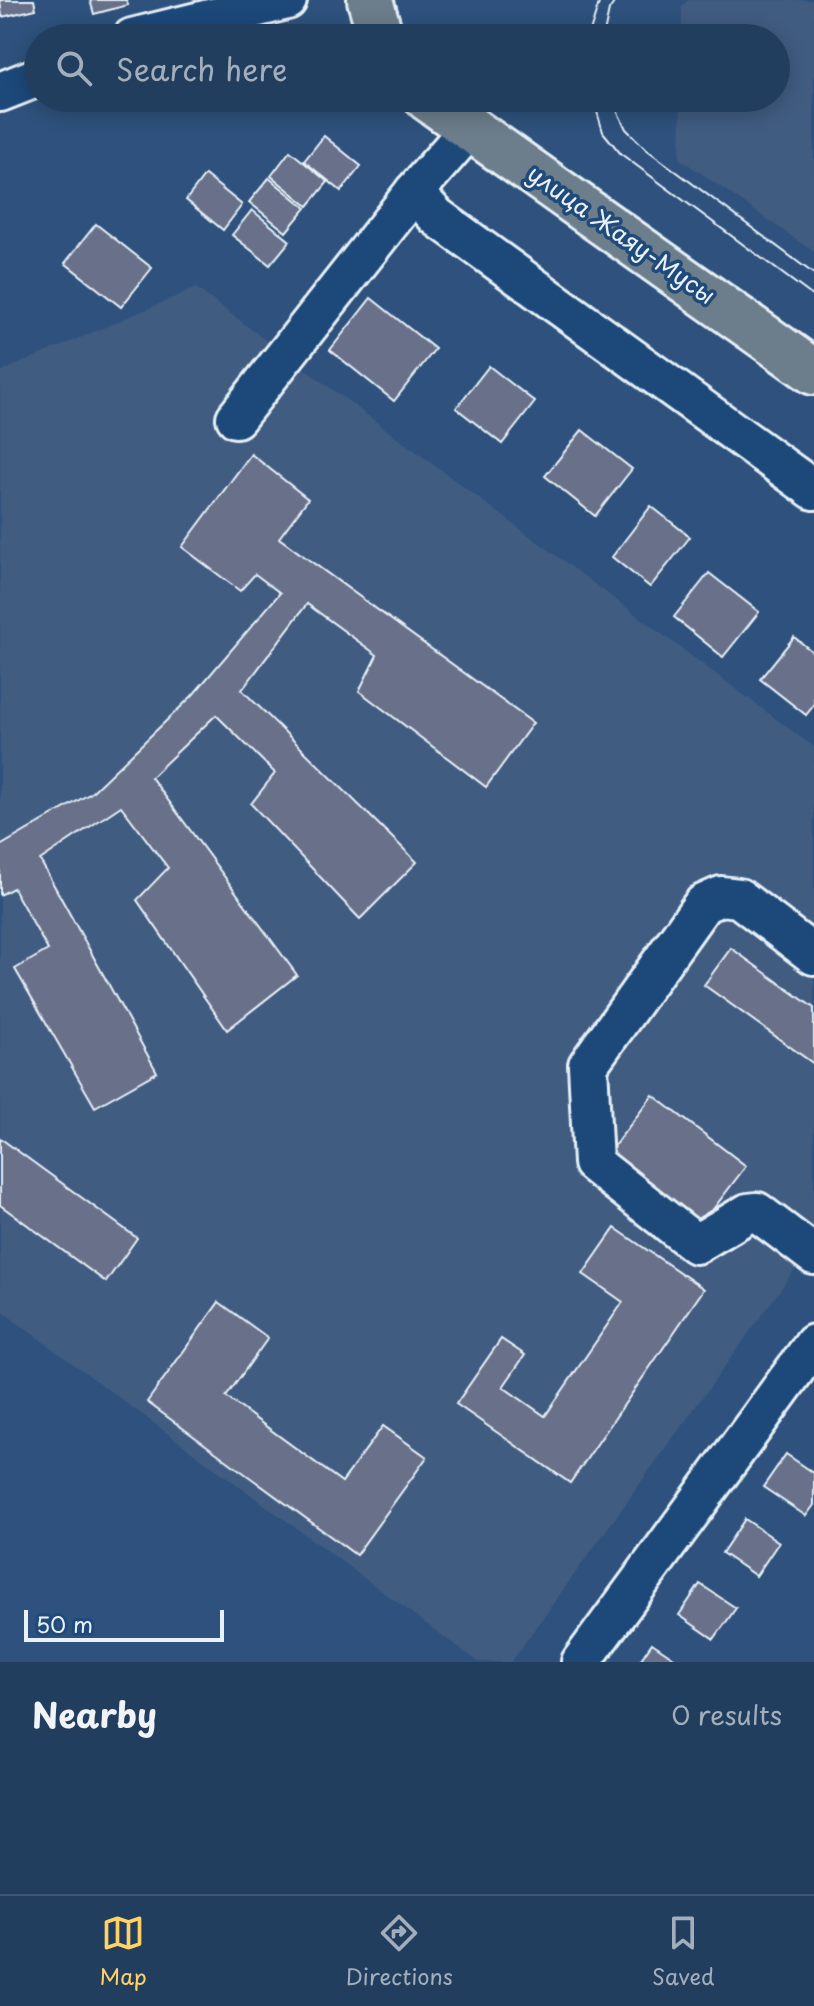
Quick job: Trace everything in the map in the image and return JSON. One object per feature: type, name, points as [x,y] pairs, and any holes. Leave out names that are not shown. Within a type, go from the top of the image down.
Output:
[{"type":"main road","points":[[370,0],[377,24]]},
{"type":"main road","name":"улица Жаяу-Мусы","points":[[447,112],[814,372]]},
{"type":"street","points":[[189,24],[287,0]]},
{"type":"street","points":[[0,92],[24,83]]},
{"type":"street","points":[[236,418],[414,192],[470,128]]},
{"type":"street","points":[[414,192],[437,217],[814,490]]},
{"type":"street","points":[[814,955],[739,898],[721,896],[703,904],[588,1069],[593,1163],[696,1244],[748,1213],[757,1212],[814,1255]]},
{"type":"street","points":[[581,1662],[812,1350]]},
{"type":"shaded area","points":[[688,0],[814,0],[814,252],[680,159],[681,112],[790,112],[790,24],[682,24],[682,6]]},
{"type":"shaded area","points":[[196,288],[814,747],[814,1243],[511,1662],[478,1662],[0,1310],[0,372]]},
{"type":"building","points":[[0,0],[34,0],[36,9],[2,17]]},
{"type":"building","points":[[90,0],[126,0],[128,5],[94,14]]},
{"type":"building","points":[[324,136],[361,166],[341,191],[304,161]]},
{"type":"building","points":[[290,151],[328,182],[308,206],[271,176]]},
{"type":"building","points":[[205,175],[242,205],[223,230],[186,200]]},
{"type":"building","points":[[269,178],[306,208],[286,232],[249,202]]},
{"type":"building","points":[[252,210],[290,241],[270,265],[232,235]]},
{"type":"building","points":[[96,224],[152,268],[121,307],[65,263]]},
{"type":"building","points":[[371,298],[435,349],[394,401],[330,350]]},
{"type":"building","points":[[489,366],[535,402],[502,444],[456,408]]},
{"type":"building","points":[[582,430],[632,469],[595,516],[545,476]]},
{"type":"building","points":[[251,454],[308,499],[279,538],[533,723],[486,787],[359,691],[377,655],[307,604],[242,690],[417,862],[360,919],[251,804],[275,773],[216,715],[151,777],[297,975],[227,1030],[137,900],[168,868],[121,806],[40,860],[157,1072],[95,1107],[15,969],[48,950],[13,888],[0,895],[0,846],[91,793],[192,696],[280,593],[255,574],[240,591],[182,547]]},
{"type":"building","points":[[651,506],[690,537],[650,587],[612,557]]},
{"type":"building","points":[[709,573],[759,612],[723,657],[674,617]]},
{"type":"building","points":[[794,637],[814,653],[814,705],[806,715],[760,679]]},
{"type":"building","points":[[731,948],[814,1008],[814,1064],[704,985]]},
{"type":"building","points":[[653,1095],[746,1166],[701,1225],[608,1154]]},
{"type":"building","points":[[0,1138],[137,1238],[106,1282],[0,1205]]},
{"type":"building","points":[[615,1228],[704,1289],[570,1483],[456,1404],[501,1339],[525,1355],[503,1387],[545,1416],[623,1302],[583,1274]]},
{"type":"building","points":[[219,1302],[268,1338],[226,1397],[342,1482],[383,1426],[427,1457],[356,1555],[147,1402]]},
{"type":"building","points":[[786,1454],[814,1473],[814,1505],[806,1516],[763,1487]]},
{"type":"building","points":[[745,1519],[779,1542],[756,1576],[722,1553]]},
{"type":"building","points":[[700,1584],[736,1608],[714,1639],[679,1615]]},
{"type":"building","points":[[652,1643],[680,1662],[639,1662]]},
{"type":"tram line","points":[[592,24],[600,0]]},
{"type":"tram line","points":[[606,24],[609,10],[616,0]]},
{"type":"tram line","points":[[597,112],[603,132],[621,154],[814,297]]},
{"type":"tram line","points":[[618,112],[626,129],[646,149],[814,274]]}]
